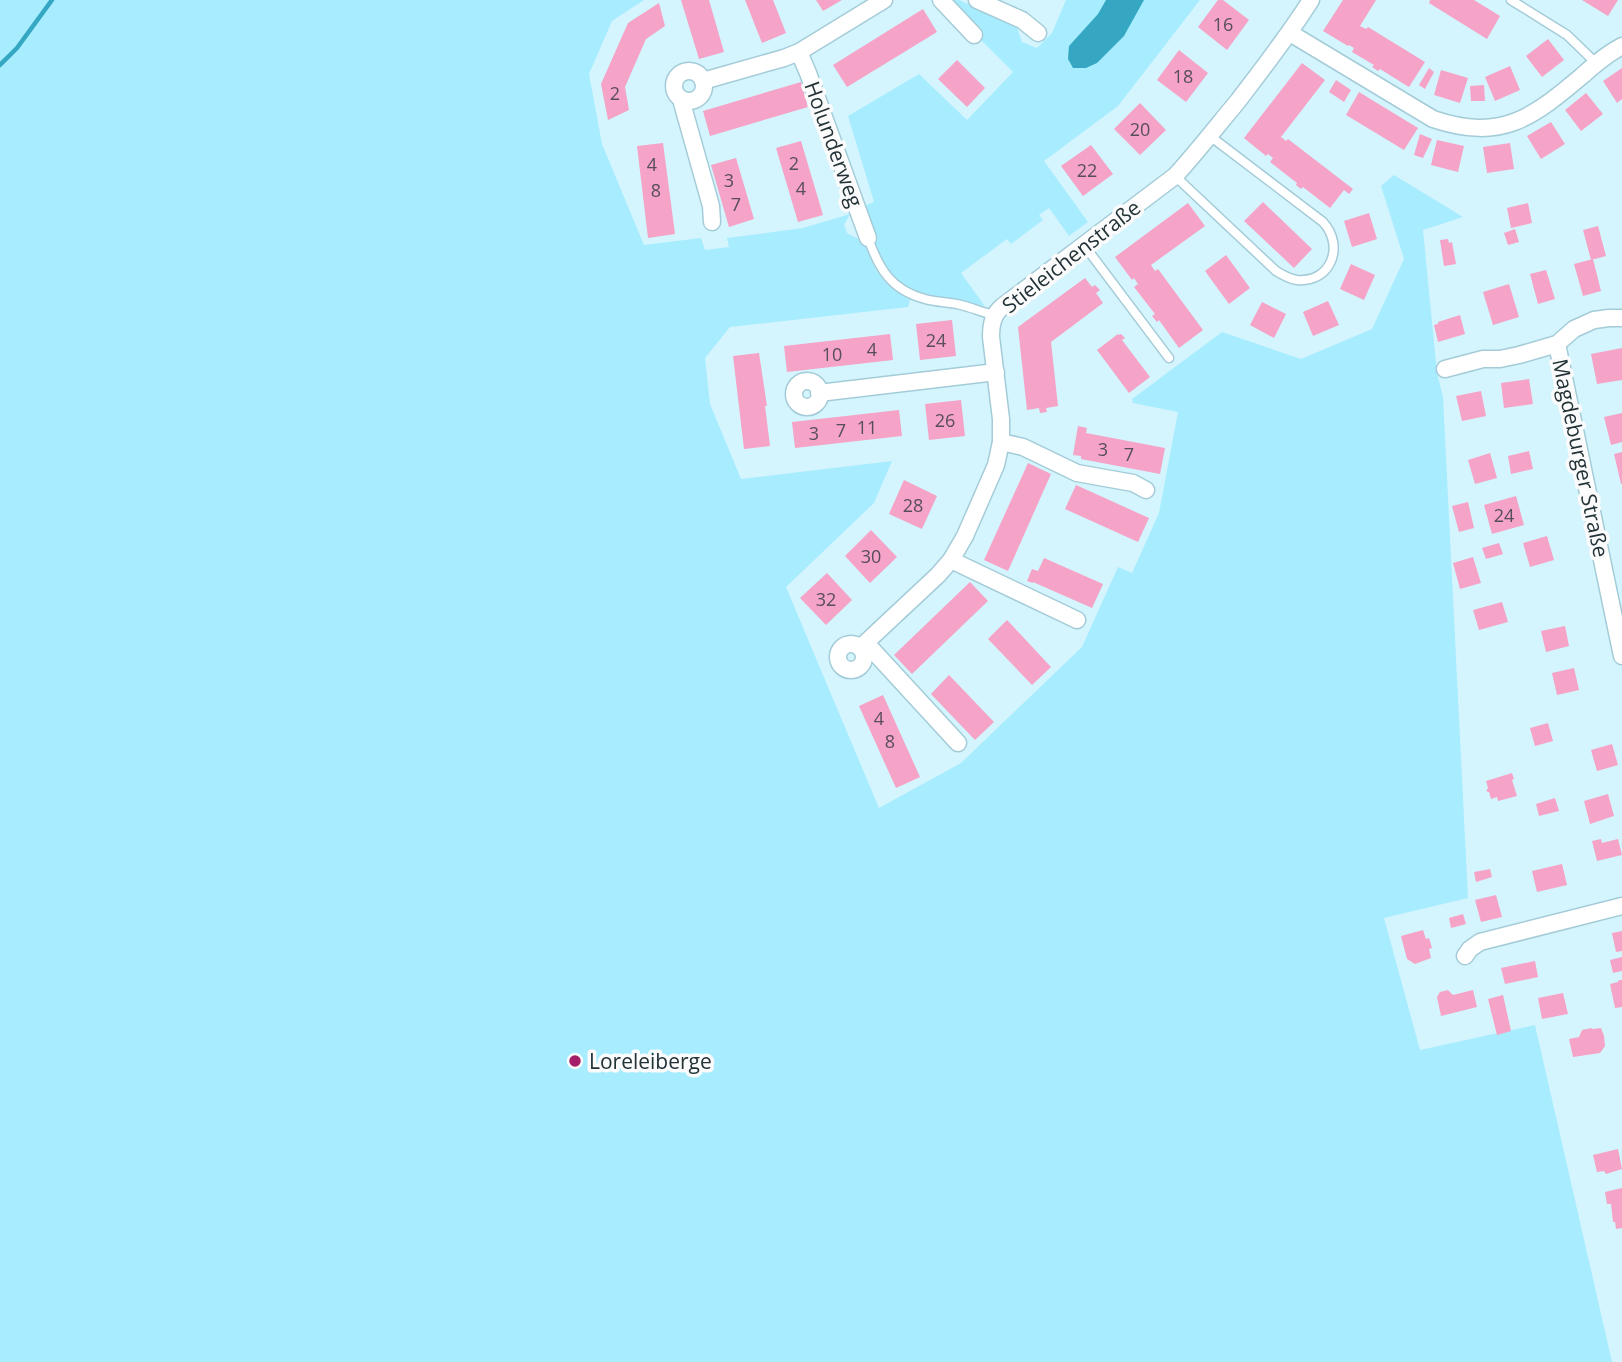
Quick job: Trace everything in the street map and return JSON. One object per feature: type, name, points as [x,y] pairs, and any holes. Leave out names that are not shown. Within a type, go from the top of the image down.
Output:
[{"type":"street","points":[[703,81],[799,52],[884,0]]},
{"type":"street","points":[[941,0],[974,35]]},
{"type":"street","points":[[977,0],[1022,20],[1038,33]]},
{"type":"street","name":"Stieleichenstraße","points":[[958,743],[863,646],[951,560],[965,536],[996,466],[1001,442],[1001,419],[991,337],[994,315],[1175,176],[1210,136],[1290,33],[1311,0]]},
{"type":"street","points":[[1290,33],[1433,119],[1455,127],[1470,128],[1494,128],[1525,118],[1622,46]]},
{"type":"street","name":"Holunderweg","points":[[799,52],[868,238]]},
{"type":"street","points":[[695,72],[704,86],[699,97],[683,100],[674,86],[679,75],[695,72]]},
{"type":"street","points":[[683,100],[711,206],[712,222]]},
{"type":"street","points":[[1445,369],[1483,359],[1508,358],[1557,344],[1574,329],[1594,320],[1622,318]]},
{"type":"street","name":"Magdeburger Straße","points":[[1557,344],[1622,656]]},
{"type":"street","points":[[819,393],[996,372]]},
{"type":"street","points":[[1001,442],[1023,447],[1077,473],[1133,483],[1146,489]]},
{"type":"street","points":[[951,560],[1077,620]]},
{"type":"street","points":[[1465,956],[1480,942],[1622,906]]},
{"type":"lane","points":[[1511,0],[1567,34],[1596,63]]},
{"type":"lane","points":[[1175,176],[1276,271],[1286,277],[1308,279],[1328,266],[1335,251],[1334,242],[1330,230],[1323,222],[1210,136]]},
{"type":"lane","points":[[868,238],[876,260],[888,278],[902,290],[924,299],[957,304],[994,315]]},
{"type":"lane","points":[[1084,245],[1169,358]]},
{"type":"shaded area","points":[[0,0],[644,0],[612,21],[589,74],[602,144],[644,245],[701,238],[705,250],[729,247],[727,238],[803,228],[850,214],[844,225],[847,233],[864,242],[880,276],[892,289],[910,300],[908,307],[730,327],[705,358],[710,404],[741,479],[892,461],[874,503],[786,587],[879,808],[961,763],[1082,647],[1118,567],[1132,573],[1159,513],[1178,412],[1133,403],[1132,399],[1222,332],[1301,359],[1372,329],[1404,259],[1381,186],[1394,175],[1463,217],[1423,230],[1437,373],[1443,397],[1468,898],[1384,918],[1420,1050],[1535,1025],[1612,1362],[0,1362]]},
{"type":"shaded area","points":[[950,0],[959,0],[1016,25],[1022,42],[1037,48],[1052,33],[1066,0],[1200,0],[1118,106],[1044,161],[1088,222],[1069,236],[1049,208],[1039,215],[1043,220],[1011,244],[1007,239],[961,273],[983,306],[917,292],[895,278],[887,268],[875,244],[864,206],[874,202],[848,116],[919,74],[967,120],[1013,72],[976,35],[980,30]]},
{"type":"shaded area","points":[[1106,0],[1144,0],[1124,36],[1097,63],[1086,68],[1073,68],[1068,59],[1069,46],[1098,14]]},
{"type":"building","points":[[681,0],[709,0],[724,52],[699,59]]},
{"type":"building","points":[[745,0],[773,0],[786,33],[762,43]]},
{"type":"building","points":[[816,0],[842,0],[823,11]]},
{"type":"building","points":[[1218,0],[1223,0],[1249,20],[1227,50],[1198,27]]},
{"type":"building","points":[[1343,0],[1376,0],[1360,26],[1366,29],[1368,27],[1425,62],[1409,87],[1380,69],[1378,71],[1372,67],[1374,65],[1352,52],[1354,48],[1323,31]]},
{"type":"building","points":[[1430,0],[1474,0],[1500,16],[1487,39],[1429,3]]},
{"type":"building","points":[[1582,0],[1618,0],[1608,16]]},
{"type":"building","points":[[659,3],[665,26],[646,39],[625,87],[629,110],[608,120],[601,84],[628,23]]},
{"type":"building","points":[[923,9],[937,32],[847,87],[833,65]]},
{"type":"building","points":[[1548,39],[1564,60],[1542,77],[1526,56]]},
{"type":"building","points":[[1179,50],[1208,73],[1186,102],[1157,80]]},
{"type":"building","points":[[957,60],[985,88],[967,107],[938,79]]},
{"type":"building","points":[[1302,63],[1325,80],[1281,137],[1286,141],[1288,139],[1353,189],[1349,194],[1344,190],[1330,208],[1303,187],[1301,189],[1296,185],[1297,183],[1270,162],[1273,158],[1268,154],[1266,156],[1244,138]]},
{"type":"building","points":[[1510,66],[1520,90],[1495,101],[1485,77]]},
{"type":"building","points":[[1429,68],[1434,72],[1425,89],[1419,85]]},
{"type":"building","points":[[1622,68],[1622,99],[1617,103],[1603,81]]},
{"type":"building","points":[[1441,70],[1468,78],[1460,103],[1434,95]]},
{"type":"building","points":[[1336,80],[1351,90],[1344,102],[1329,92]]},
{"type":"building","points":[[801,82],[808,107],[710,136],[703,111]]},
{"type":"building","points":[[1484,85],[1485,101],[1471,101],[1470,86]]},
{"type":"building","points":[[1359,92],[1418,128],[1404,150],[1346,115]]},
{"type":"building","points":[[1586,93],[1603,114],[1581,131],[1565,110]]},
{"type":"building","points":[[1140,103],[1166,130],[1140,155],[1114,129]]},
{"type":"building","points":[[1551,122],[1565,144],[1541,159],[1527,136]]},
{"type":"building","points":[[1420,134],[1432,139],[1423,158],[1414,155]]},
{"type":"building","points":[[1437,140],[1464,146],[1458,172],[1431,165]]},
{"type":"building","points":[[801,141],[823,215],[798,222],[776,148]]},
{"type":"building","points":[[663,143],[675,234],[648,238],[637,146]]},
{"type":"building","points":[[1510,143],[1514,169],[1487,173],[1483,147]]},
{"type":"building","points":[[1091,145],[1113,174],[1083,196],[1061,166]]},
{"type":"building","points":[[736,158],[754,219],[729,227],[711,165]]},
{"type":"building","points":[[1263,202],[1312,249],[1294,268],[1244,221]]},
{"type":"building","points":[[1188,203],[1205,226],[1151,265],[1155,271],[1158,269],[1203,330],[1179,348],[1159,320],[1157,322],[1152,316],[1155,314],[1134,287],[1138,284],[1115,257]]},
{"type":"building","points":[[1528,203],[1532,223],[1511,228],[1507,208]]},
{"type":"building","points":[[1369,213],[1377,239],[1352,247],[1344,221]]},
{"type":"building","points":[[1598,226],[1606,256],[1591,260],[1583,230]]},
{"type":"building","points":[[1515,229],[1519,242],[1508,245],[1504,233]]},
{"type":"building","points":[[1448,239],[1449,243],[1452,242],[1456,264],[1444,266],[1440,240]]},
{"type":"building","points":[[1226,255],[1250,288],[1229,304],[1205,271]]},
{"type":"building","points":[[1593,259],[1601,291],[1583,296],[1574,264]]},
{"type":"building","points":[[1351,264],[1375,275],[1364,300],[1340,289]]},
{"type":"building","points":[[1546,270],[1555,299],[1538,304],[1530,274]]},
{"type":"building","points":[[1085,278],[1092,287],[1095,285],[1100,290],[1096,293],[1103,303],[1051,342],[1058,406],[1046,408],[1047,412],[1040,413],[1039,408],[1027,410],[1018,327]]},
{"type":"building","points":[[1509,284],[1519,317],[1493,325],[1483,292]]},
{"type":"building","points":[[1328,301],[1339,325],[1313,336],[1303,312]]},
{"type":"building","points":[[1262,302],[1286,314],[1274,338],[1250,325]]},
{"type":"building","points":[[1460,315],[1465,334],[1438,342],[1434,325]]},
{"type":"building","points":[[952,320],[956,356],[920,360],[916,324]]},
{"type":"building","points":[[890,334],[893,360],[787,372],[784,346]]},
{"type":"building","points":[[1118,334],[1125,338],[1122,340],[1150,377],[1129,393],[1097,350]]},
{"type":"building","points":[[1622,348],[1622,380],[1597,384],[1591,354]]},
{"type":"building","points":[[759,353],[770,446],[744,449],[733,356]]},
{"type":"building","points":[[1529,379],[1533,404],[1504,408],[1501,383]]},
{"type":"building","points":[[1481,391],[1486,416],[1462,421],[1456,396]]},
{"type":"building","points":[[961,400],[965,436],[929,440],[925,404]]},
{"type":"building","points":[[899,410],[902,436],[795,448],[792,422]]},
{"type":"building","points":[[1622,413],[1622,442],[1611,445],[1604,417]]},
{"type":"building","points":[[1078,426],[1087,428],[1086,433],[1165,448],[1160,474],[1081,459],[1081,456],[1073,455]]},
{"type":"building","points":[[1529,451],[1533,469],[1511,474],[1508,456]]},
{"type":"building","points":[[1622,452],[1622,484],[1621,484],[1614,454]]},
{"type":"building","points":[[1490,453],[1497,478],[1475,484],[1468,460]]},
{"type":"building","points":[[1028,463],[1051,474],[1008,571],[984,560]]},
{"type":"building","points":[[904,480],[937,496],[922,529],[889,514]]},
{"type":"building","points":[[1076,485],[1149,518],[1138,542],[1065,509]]},
{"type":"building","points":[[1516,496],[1524,525],[1492,534],[1484,505]]},
{"type":"building","points":[[1468,502],[1474,528],[1459,532],[1452,506]]},
{"type":"building","points":[[871,530],[897,557],[870,583],[845,556]]},
{"type":"building","points":[[1547,536],[1554,560],[1530,567],[1523,543]]},
{"type":"building","points":[[1499,543],[1503,554],[1486,559],[1482,548]]},
{"type":"building","points":[[1473,557],[1481,583],[1460,589],[1453,563]]},
{"type":"building","points":[[1044,558],[1103,584],[1092,608],[1027,581],[1032,569],[1038,571]]},
{"type":"building","points":[[827,573],[852,600],[826,625],[800,598]]},
{"type":"building","points":[[970,582],[988,601],[912,674],[894,655]]},
{"type":"building","points":[[1502,602],[1508,622],[1479,630],[1473,610]]},
{"type":"building","points":[[1007,620],[1051,667],[1032,685],[988,639]]},
{"type":"building","points":[[1565,626],[1569,646],[1546,652],[1541,631]]},
{"type":"building","points":[[1574,668],[1579,690],[1557,695],[1552,673]]},
{"type":"building","points":[[949,675],[994,722],[975,740],[931,694]]},
{"type":"building","points":[[883,695],[920,777],[896,788],[859,706]]},
{"type":"building","points":[[1548,723],[1553,741],[1535,746],[1530,728]]},
{"type":"building","points":[[1612,744],[1618,765],[1597,771],[1591,750]]},
{"type":"building","points":[[1512,773],[1517,796],[1498,801],[1497,797],[1491,799],[1486,791],[1486,781]]},
{"type":"building","points":[[1608,794],[1614,816],[1590,824],[1584,801]]},
{"type":"building","points":[[1555,798],[1559,811],[1539,816],[1536,804]]},
{"type":"building","points":[[1601,839],[1602,843],[1618,839],[1622,855],[1597,861],[1592,841]]},
{"type":"building","points":[[1562,864],[1567,885],[1537,892],[1532,871]]},
{"type":"building","points":[[1490,869],[1492,877],[1476,882],[1474,872]]},
{"type":"building","points":[[1496,895],[1502,917],[1481,922],[1475,900]]},
{"type":"building","points":[[1463,914],[1466,924],[1451,928],[1449,918]]},
{"type":"building","points":[[1423,930],[1432,948],[1429,949],[1431,958],[1415,964],[1407,959],[1401,936]]},
{"type":"building","points":[[1622,931],[1622,951],[1616,952],[1612,933]]},
{"type":"building","points":[[1622,957],[1622,971],[1613,973],[1610,960]]},
{"type":"building","points":[[1535,961],[1538,977],[1505,984],[1501,968]]},
{"type":"building","points":[[1622,980],[1622,1007],[1615,1008],[1610,984]]},
{"type":"building","points":[[1448,990],[1453,995],[1473,990],[1477,1007],[1441,1016],[1437,997],[1440,992]]},
{"type":"building","points":[[1563,993],[1568,1014],[1542,1019],[1538,998]]},
{"type":"building","points":[[1503,995],[1511,1031],[1497,1035],[1488,999]]},
{"type":"building","points":[[1601,1028],[1605,1046],[1600,1053],[1573,1057],[1569,1039],[1579,1037],[1582,1030]]},
{"type":"building","points":[[1618,1149],[1622,1169],[1606,1174],[1604,1171],[1597,1172],[1593,1155]]},
{"type":"building","points":[[1622,1188],[1622,1228],[1616,1229],[1611,1204],[1607,1204],[1605,1192]]},
{"type":"waterway","points":[[0,65],[17,48],[52,0]]},
{"type":"place","name":"Loreleiberge","points":[[575,1061]]}]
